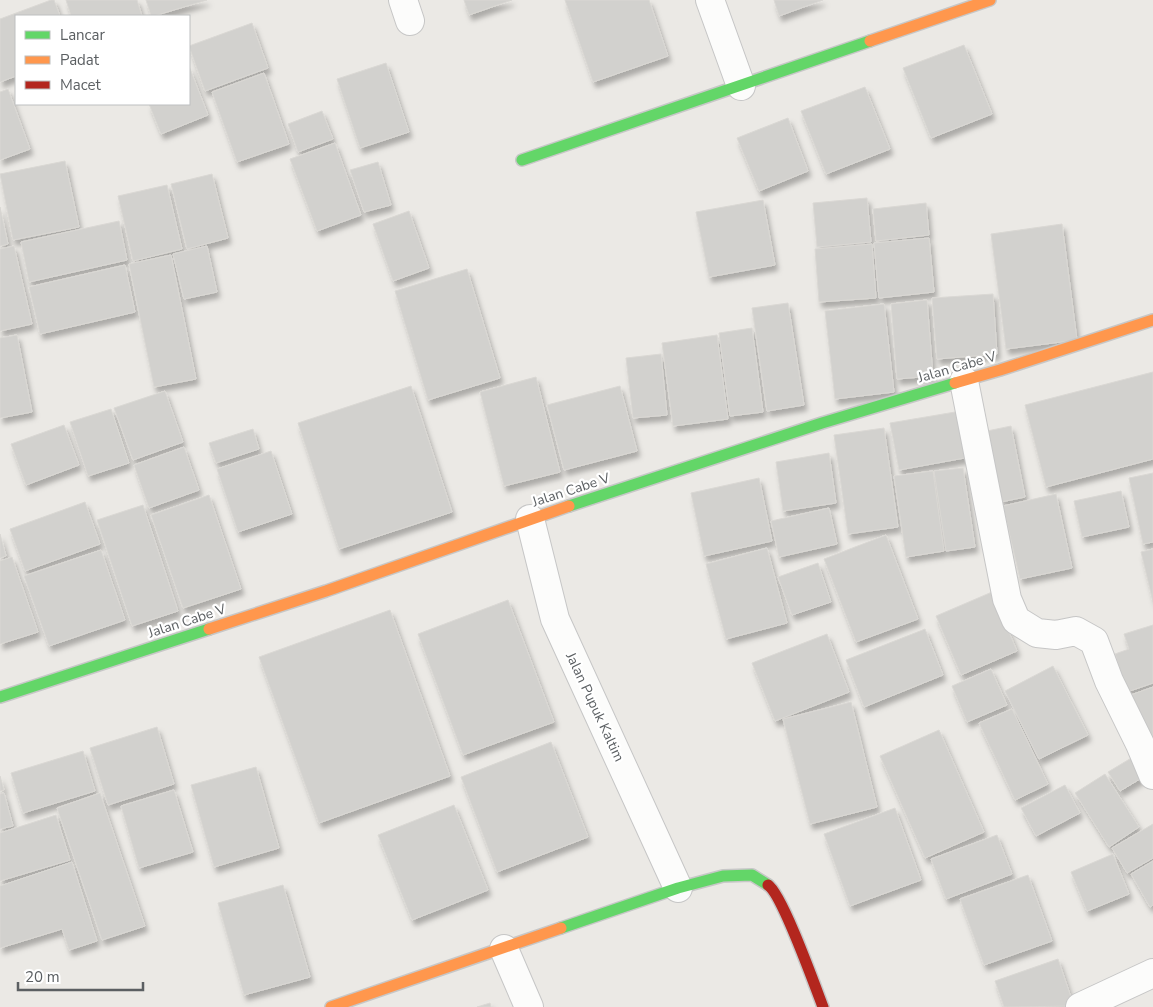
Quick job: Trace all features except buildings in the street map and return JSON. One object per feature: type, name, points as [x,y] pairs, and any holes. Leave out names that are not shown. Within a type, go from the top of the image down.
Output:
[{"type":"street","points":[[710,0],[740,86]]},
{"type":"street","points":[[522,160],[990,0]]},
{"type":"street","name":"Jalan Cabe V","points":[[0,697],[326,591],[530,520],[822,423],[964,381],[1153,320]]},
{"type":"street","points":[[964,381],[1007,599],[1016,620],[1037,633],[1056,635],[1076,631],[1094,641],[1109,680],[1153,775]]},
{"type":"street","name":"Jalan Pupuk Kaltim","points":[[530,520],[555,619],[678,888]]},
{"type":"street","points":[[331,1007],[678,888],[724,876],[752,874],[774,888],[823,1007]]},
{"type":"street","points":[[504,949],[529,1007]]},
{"type":"street","points":[[1080,1007],[1153,973]]},
{"type":"traffic: fast","points":[[522,160],[870,41]]},
{"type":"traffic: fast","points":[[569,506],[822,423],[955,383]]},
{"type":"traffic: fast","points":[[0,697],[209,629]]},
{"type":"traffic: fast","points":[[561,928],[678,888],[723,876],[752,875],[768,885]]},
{"type":"traffic: slow","points":[[870,41],[990,0]]},
{"type":"traffic: slow","points":[[955,383],[1153,320]]},
{"type":"traffic: slow","points":[[209,629],[326,591],[569,506]]},
{"type":"traffic: slow","points":[[331,1007],[561,928]]},
{"type":"traffic: jam","points":[[768,885],[774,892],[789,922],[823,1007]]}]
